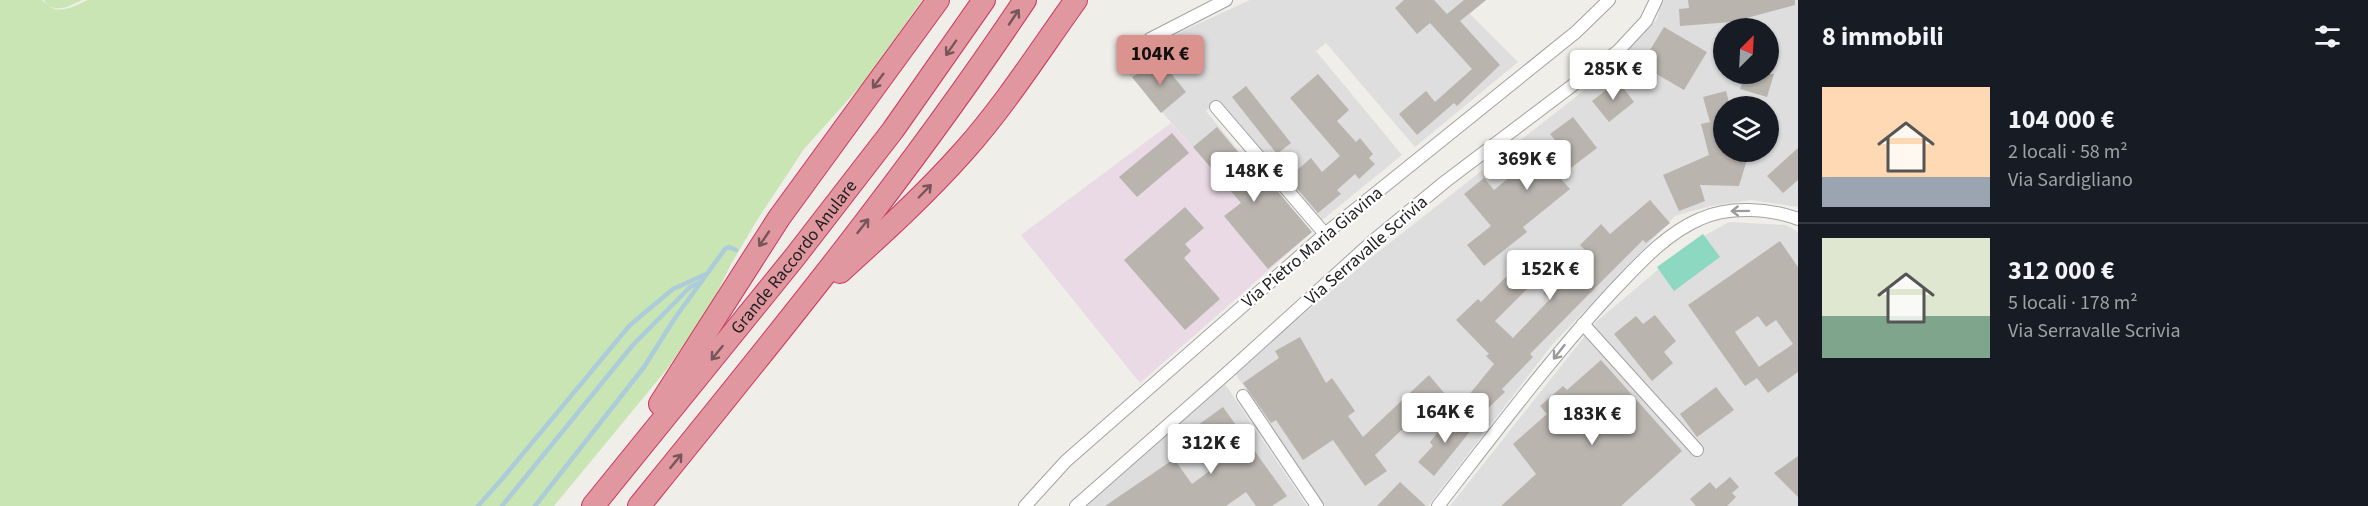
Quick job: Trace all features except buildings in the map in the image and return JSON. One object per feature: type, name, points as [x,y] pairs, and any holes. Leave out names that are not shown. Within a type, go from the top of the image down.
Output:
[{"type":"highway","points":[[638,450],[663,399],[758,249],[802,185],[938,0]]},
{"type":"highway","name":"Grande Raccordo Anulare","points":[[593,506],[794,258],[893,130],[984,0]]},
{"type":"highway","name":"Grande Raccordo Anulare","points":[[639,506],[791,318],[913,160],[1025,0]]},
{"type":"highway","points":[[791,318],[908,208],[964,150],[999,108],[1076,0]]},
{"type":"street","points":[[1150,39],[1226,0]]},
{"type":"street","name":"Via Pietro Maria Giavina","points":[[1025,506],[1066,461],[1325,234],[1576,32],[1609,0]]},
{"type":"street","name":"Via Serravalle Scrivia","points":[[1076,506],[1382,233],[1455,174],[1610,58],[1637,33],[1649,16],[1656,0]]},
{"type":"street","points":[[1216,107],[1325,234]]},
{"type":"street","points":[[1438,506],[1583,324],[1661,243],[1700,219],[1715,214],[1745,211],[1776,213],[1798,219]]},
{"type":"street","points":[[1583,324],[1697,450]]},
{"type":"street","points":[[1243,396],[1317,506]]},
{"type":"shaded area","points":[[1250,0],[1486,0],[1470,14],[1518,62],[1415,147],[1326,43],[1316,51],[1402,155],[1321,221],[1217,102],[1206,111],[1260,177],[1236,197],[1121,65],[1150,46]]},
{"type":"shaded area","points":[[1662,0],[1798,0],[1798,207],[1751,200],[1710,206],[1675,216],[1552,345],[1428,506],[1325,506],[1234,372],[1373,256],[1605,74],[1657,19]]},
{"type":"shaded area","points":[[1171,123],[1236,197],[1264,175],[1311,233],[1140,383],[1021,235]]},
{"type":"shaded area","points":[[1729,222],[1786,225],[1798,232],[1798,506],[1450,506],[1596,322],[1686,246]]},
{"type":"shaded area","points":[[1225,384],[1307,506],[1085,506]]},
{"type":"green space","points":[[0,0],[42,0],[47,4],[44,0],[82,0],[62,8],[49,6],[54,9],[58,10],[68,8],[88,0],[922,0],[865,81],[804,149],[757,220],[730,266],[711,305],[667,369],[554,506],[0,506]]},
{"type":"green space","points":[[1703,234],[1720,257],[1674,291],[1657,267]]},
{"type":"waterway","points":[[535,506],[644,367],[675,318],[725,249],[729,247],[736,250]]},
{"type":"waterway","points":[[478,506],[630,325],[673,289],[704,275]]},
{"type":"waterway","points":[[502,506],[632,346],[690,287],[701,282]]}]
